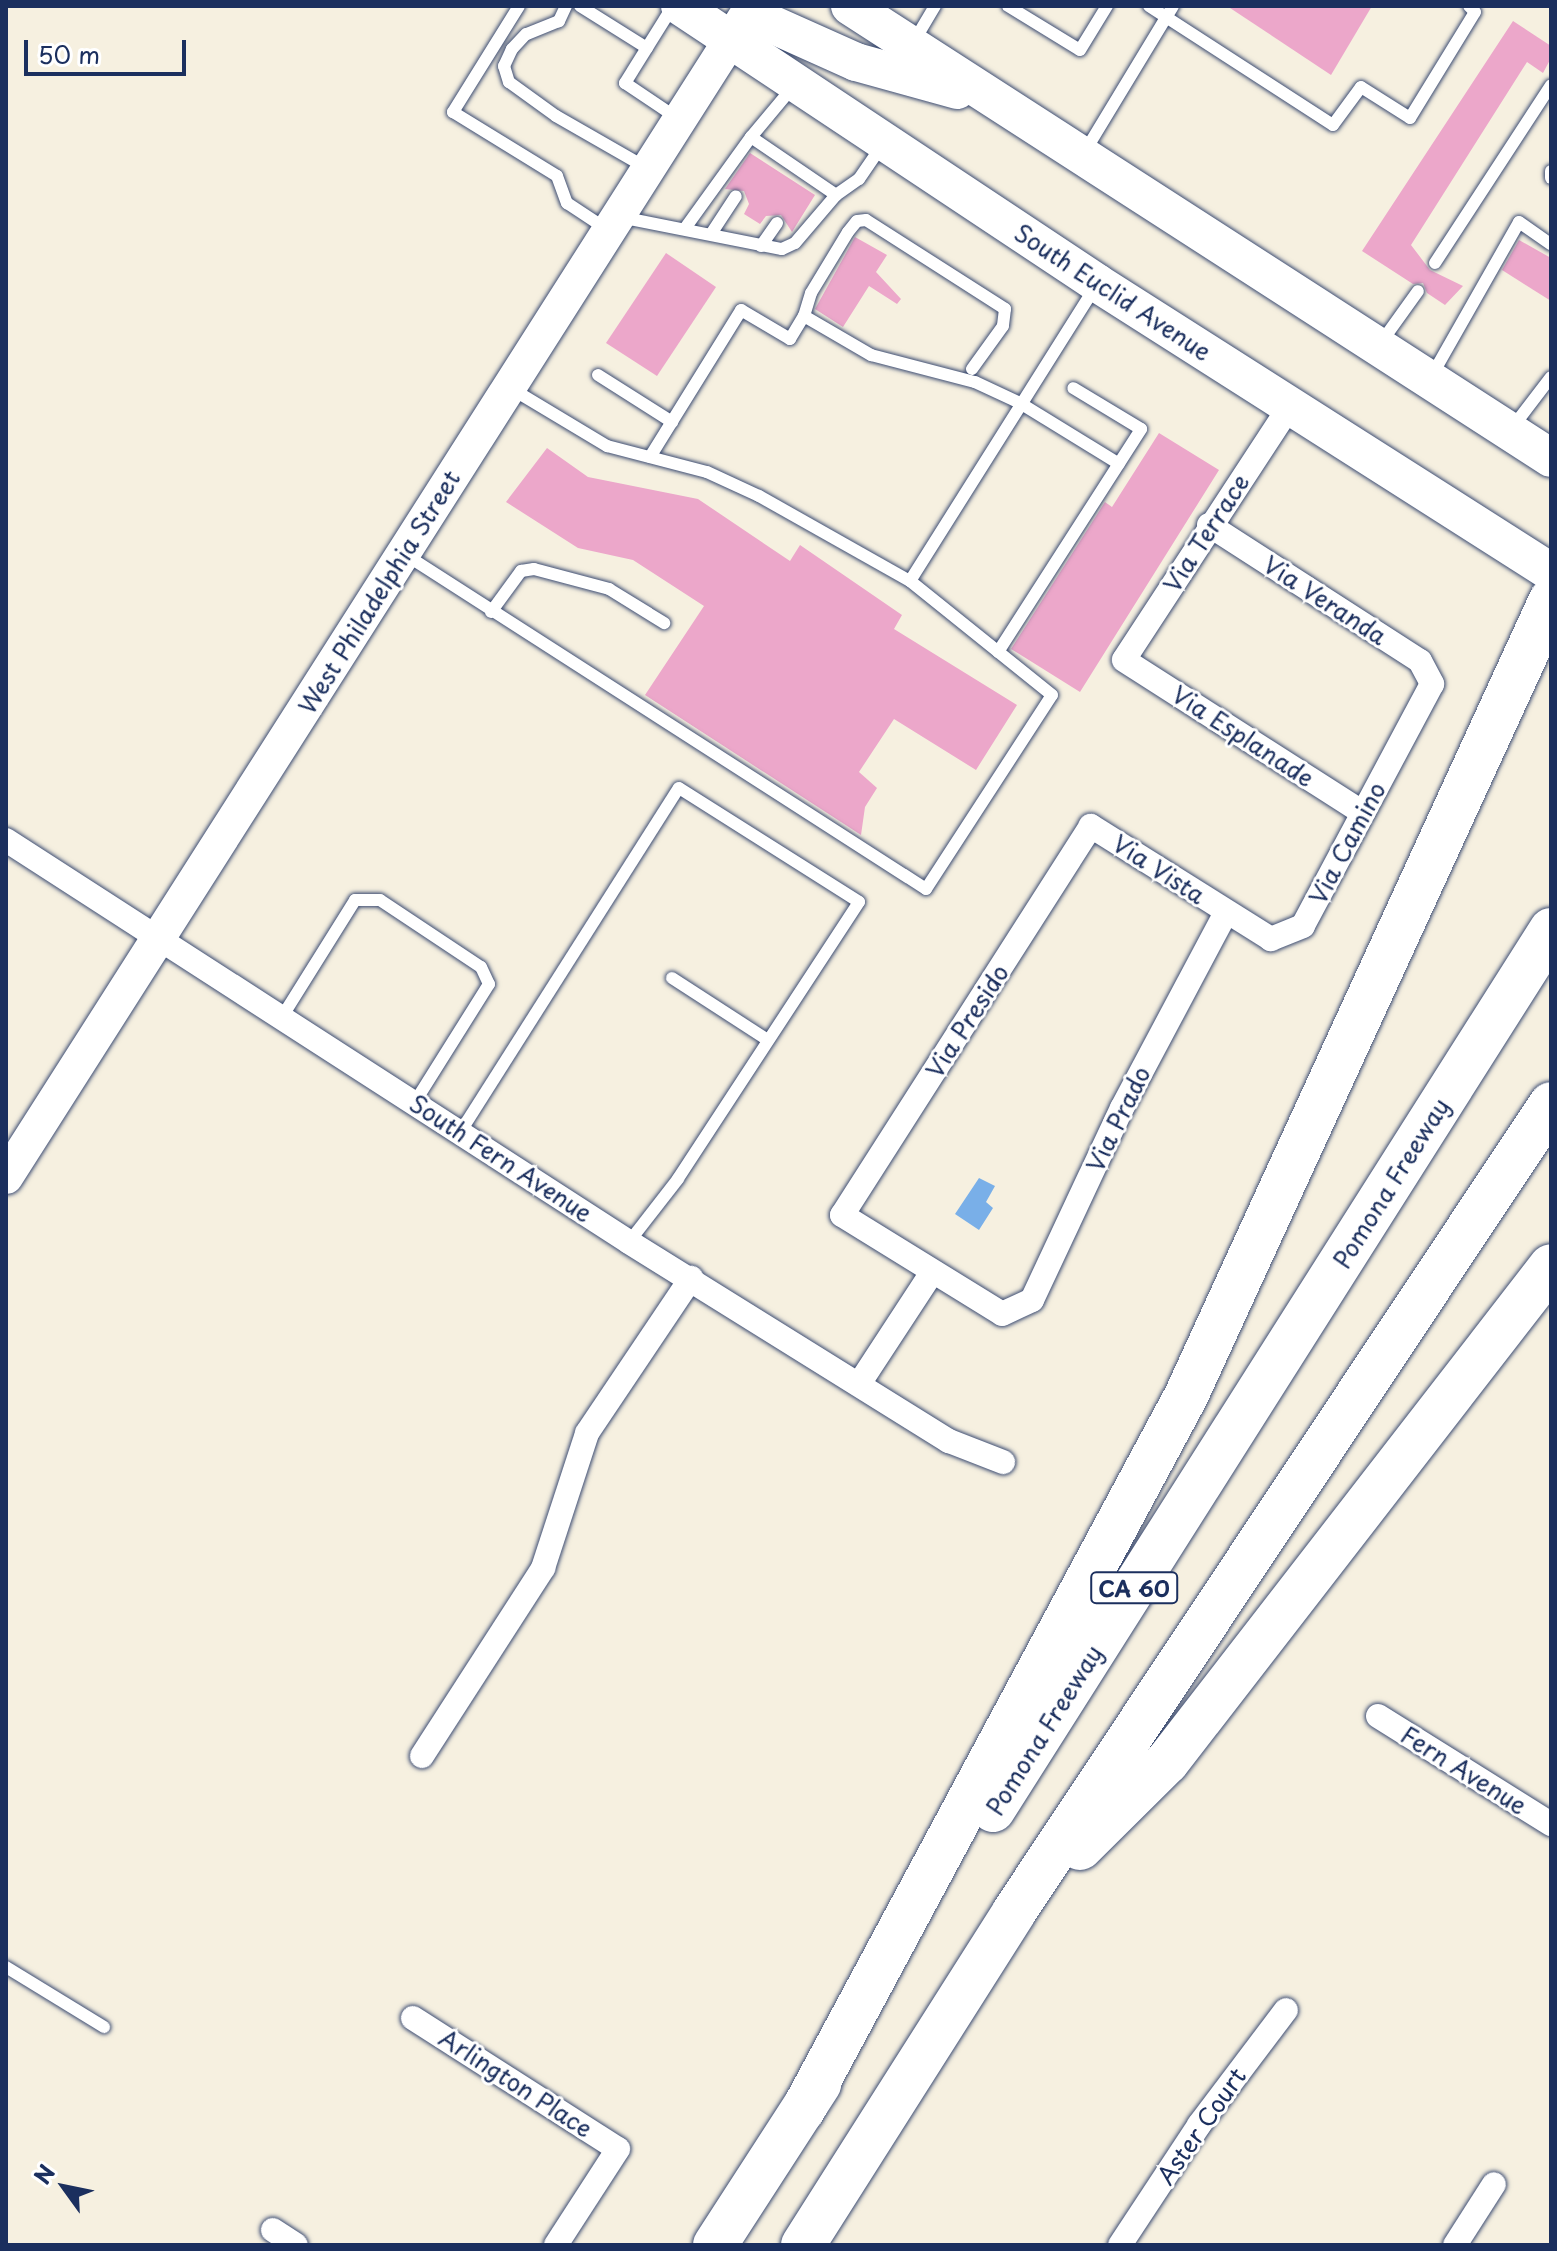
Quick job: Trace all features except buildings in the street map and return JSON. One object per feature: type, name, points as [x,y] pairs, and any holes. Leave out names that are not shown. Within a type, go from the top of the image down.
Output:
[{"type":"highway","points":[[803,2110],[1186,1396],[1551,600]]},
{"type":"highway","name":"Pomona Freeway","points":[[715,2245],[1551,930]]},
{"type":"highway","name":"CA 60","points":[[803,2245],[1014,1912],[1551,1104]]},
{"type":"highway","points":[[1014,1912],[1167,1762],[1551,1266]]},
{"type":"main road","name":"South Euclid Avenue","points":[[680,6],[1097,283],[1551,572]]},
{"type":"main road","name":"West Philadelphia Street","points":[[6,1177],[752,6]]},
{"type":"main road","points":[[850,6],[1551,458]]},
{"type":"main road","points":[[731,39],[762,24],[776,24],[834,54],[962,92],[1029,122]]},
{"type":"street","name":"Via Terrace","points":[[1124,660],[1209,525],[1290,406]]},
{"type":"street","name":"Via Veranda","points":[[1209,525],[1420,661],[1432,684]]},
{"type":"street","name":"Via Esplanade","points":[[1124,660],[1362,812]]},
{"type":"street","name":"Via Camino","points":[[1226,912],[1271,939],[1303,926],[1432,684]]},
{"type":"street","name":"Via Vista","points":[[1091,826],[1226,912]]},
{"type":"street","name":"Via Presido","points":[[931,1274],[842,1215],[1091,826]]},
{"type":"street","name":"South Fern Avenue","points":[[6,840],[629,1242],[949,1441],[1003,1462]]},
{"type":"street","name":"Via Prado","points":[[931,1274],[1002,1314],[1032,1300],[1122,1108],[1226,912]]},
{"type":"street","points":[[859,1384],[931,1274]]},
{"type":"street","points":[[422,1756],[543,1568],[587,1433],[691,1278]]},
{"type":"street","name":"Fern Avenue","points":[[1378,1716],[1551,1824]]},
{"type":"street","name":"Aster Court","points":[[1120,2245],[1199,2125],[1286,2010]]},
{"type":"street","name":"Arlington Place","points":[[413,2018],[618,2149],[556,2245]]},
{"type":"street","points":[[1455,2245],[1494,2184]]},
{"type":"street","points":[[273,2230],[296,2245]]},
{"type":"lane","points":[[519,6],[453,112],[557,176],[567,203],[613,223],[686,227],[782,249],[795,243],[836,195],[859,179],[884,141]]},
{"type":"lane","points":[[566,6],[559,21],[526,34],[512,49],[504,66],[509,82],[556,116],[648,169]]},
{"type":"lane","points":[[580,6],[647,48]]},
{"type":"lane","points":[[673,6],[625,83],[680,119]]},
{"type":"lane","points":[[912,46],[935,6]]},
{"type":"lane","points":[[1015,8],[1080,50],[1107,6]]},
{"type":"lane","points":[[1149,6],[1170,11],[1333,125],[1361,87],[1410,118],[1475,12],[1469,6]]},
{"type":"lane","points":[[1082,156],[1170,11]]},
{"type":"lane","points":[[686,227],[751,137],[796,82]]},
{"type":"lane","points":[[1435,263],[1551,85]]},
{"type":"lane","points":[[751,137],[804,180],[836,195]]},
{"type":"lane","points":[[760,159],[767,147]]},
{"type":"lane","points":[[1551,171],[1551,178]]},
{"type":"lane","points":[[711,234],[736,196]]},
{"type":"lane","points":[[650,457],[741,310],[790,339],[804,316],[811,293],[848,232],[866,220],[1005,309],[1003,326],[972,369]]},
{"type":"lane","points":[[1430,380],[1519,222],[1551,244]]},
{"type":"lane","points":[[761,246],[777,223]]},
{"type":"lane","points":[[910,581],[1097,283]]},
{"type":"lane","points":[[1379,347],[1418,291]]},
{"type":"lane","points":[[804,316],[871,355],[975,382],[1020,403],[1119,464]]},
{"type":"lane","points":[[598,375],[672,422]]},
{"type":"lane","points":[[1510,431],[1551,377]]},
{"type":"lane","points":[[403,553],[926,889],[1052,695],[910,581],[759,496],[707,472],[607,446],[509,388]]},
{"type":"lane","points":[[998,652],[1141,429],[1073,388]]},
{"type":"lane","points":[[491,612],[521,571],[534,569],[609,589],[664,623]]},
{"type":"lane","points":[[461,1131],[679,788],[859,902],[678,1179],[629,1242]]},
{"type":"lane","points":[[282,1017],[355,900],[380,900],[481,967],[489,984],[415,1102]]},
{"type":"lane","points":[[672,978],[768,1040]]},
{"type":"lane","points":[[6,1967],[104,2027]]},
{"type":"water","points":[[979,1178],[995,1186],[986,1202],[993,1208],[979,1230],[955,1214]]}]
